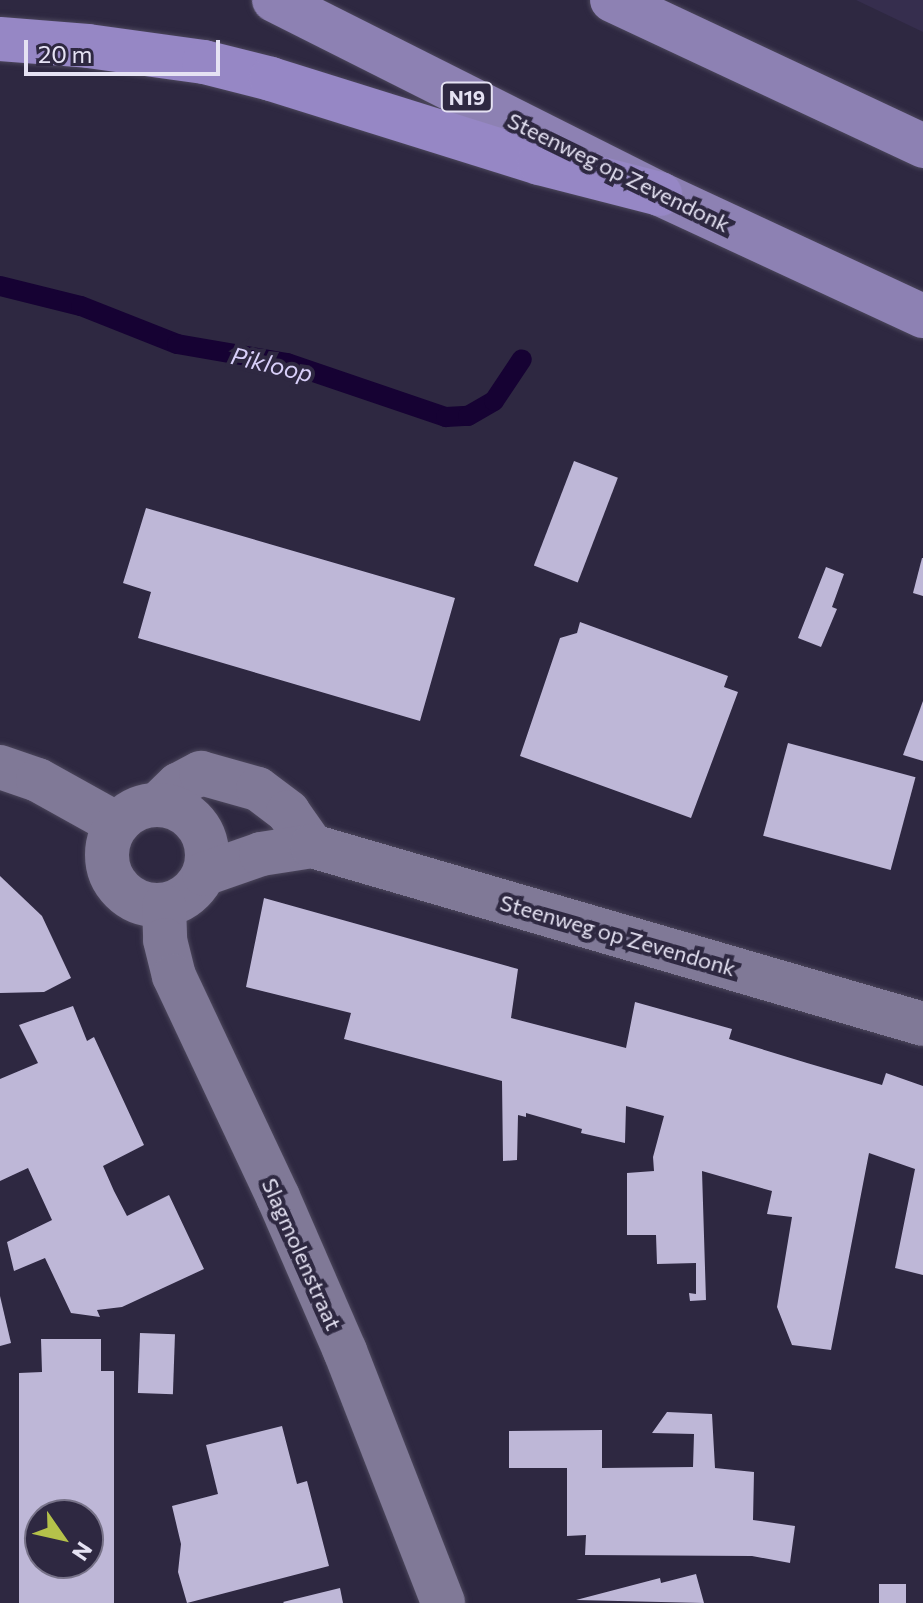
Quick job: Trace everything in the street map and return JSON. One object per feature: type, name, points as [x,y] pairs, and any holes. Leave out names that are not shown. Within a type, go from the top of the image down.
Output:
[{"type":"highway","points":[[0,39],[88,46],[204,62],[271,79],[539,163],[660,194]]},
{"type":"main road","name":"Steenweg op Zevendonk","points":[[274,0],[660,194],[923,316]]},
{"type":"main road","points":[[612,0],[923,146]]},
{"type":"street","points":[[0,767],[38,780],[117,824]]},
{"type":"street","points":[[158,804],[178,785],[201,773],[258,789],[288,812],[312,846]]},
{"type":"street","points":[[164,906],[139,903],[119,891],[107,869],[106,846],[117,824],[135,809],[158,804],[182,811],[200,827],[208,851],[204,874]]},
{"type":"street","name":"Steenweg op Zevendonk","points":[[164,906],[188,895],[204,874],[261,854],[312,846],[923,1024]]},
{"type":"street","name":"Slagmolenstraat","points":[[164,906],[165,940],[174,976],[333,1323],[443,1603]]},
{"type":"shaded area","points":[[856,0],[923,0],[923,32]]},
{"type":"building","points":[[574,461],[618,478],[578,582],[534,566]]},
{"type":"building","points":[[146,508],[455,598],[420,721],[138,638],[151,592],[123,583]]},
{"type":"building","points":[[923,558],[923,596],[913,593]]},
{"type":"building","points":[[826,567],[844,574],[832,607],[837,609],[821,647],[798,638]]},
{"type":"building","points":[[580,622],[728,676],[724,687],[738,692],[691,818],[520,756],[560,638],[577,633]]},
{"type":"building","points":[[923,701],[923,761],[903,755]]},
{"type":"building","points":[[788,743],[916,777],[891,870],[763,836]]},
{"type":"building","points":[[0,876],[42,916],[71,978],[44,992],[0,993]]},
{"type":"building","points":[[264,898],[518,969],[511,1018],[626,1048],[635,1002],[732,1029],[729,1039],[882,1085],[886,1073],[923,1086],[923,1275],[895,1268],[915,1169],[869,1153],[831,1350],[792,1345],[777,1307],[792,1217],[767,1214],[772,1191],[702,1171],[706,1300],[690,1301],[689,1293],[696,1294],[696,1263],[657,1264],[656,1235],[627,1235],[627,1173],[654,1171],[653,1157],[664,1116],[626,1106],[625,1143],[581,1133],[582,1129],[526,1113],[526,1117],[518,1115],[517,1160],[503,1161],[502,1081],[344,1039],[351,1013],[246,987]]},
{"type":"building","points":[[73,1006],[87,1041],[94,1037],[144,1145],[103,1166],[114,1191],[127,1216],[169,1195],[204,1269],[122,1307],[97,1310],[100,1317],[71,1313],[45,1258],[14,1271],[7,1242],[52,1220],[28,1168],[0,1181],[0,1079],[38,1063],[19,1025]]},
{"type":"building","points":[[0,1296],[11,1343],[0,1346]]},
{"type":"building","points":[[140,1333],[175,1334],[173,1394],[138,1393]]},
{"type":"building","points":[[41,1339],[101,1339],[101,1371],[114,1371],[114,1603],[19,1603],[19,1373],[42,1372]]},
{"type":"building","points":[[667,1412],[712,1414],[715,1468],[754,1472],[753,1520],[795,1526],[790,1563],[752,1556],[585,1555],[586,1535],[567,1536],[567,1468],[509,1468],[509,1431],[602,1430],[602,1468],[693,1467],[694,1434],[652,1433]]},
{"type":"building","points":[[282,1426],[297,1484],[307,1481],[329,1566],[187,1603],[178,1572],[181,1544],[172,1506],[218,1494],[206,1445]]},
{"type":"building","points":[[696,1574],[704,1603],[576,1600],[660,1578],[661,1583]]},
{"type":"building","points":[[879,1584],[906,1584],[906,1603],[879,1603]]},
{"type":"building","points":[[340,1588],[343,1603],[283,1602]]},
{"type":"waterway","name":"Pikloop","points":[[0,286],[81,306],[177,344],[287,363],[446,417],[468,416],[494,401],[522,359]]}]
